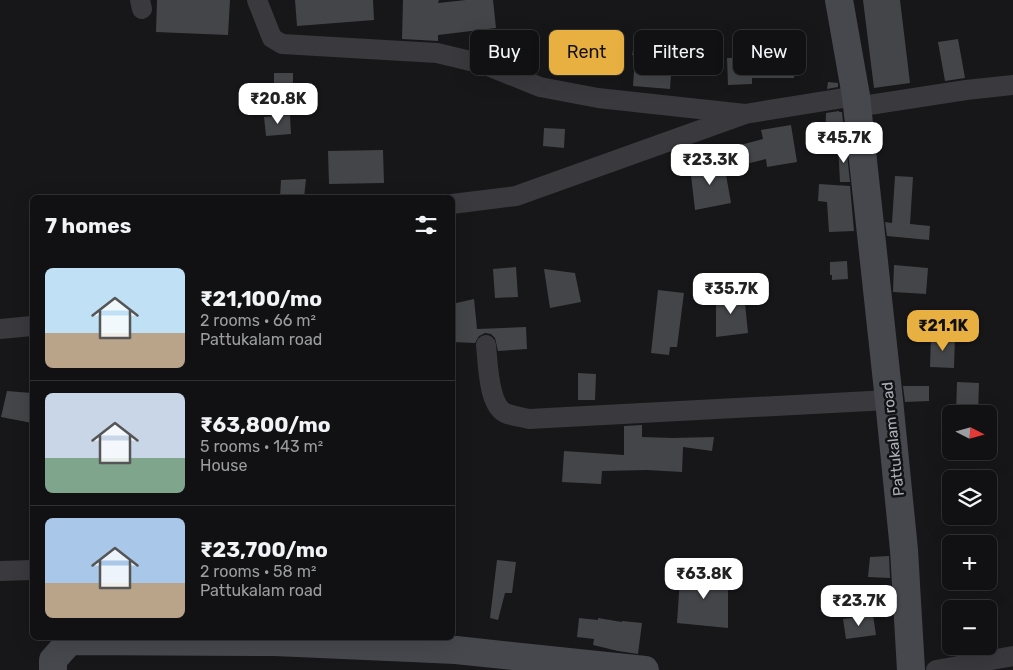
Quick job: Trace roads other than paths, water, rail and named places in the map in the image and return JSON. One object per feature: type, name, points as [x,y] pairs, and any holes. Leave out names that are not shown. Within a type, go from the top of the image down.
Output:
[{"type":"main road","name":"Pattukalam road","points":[[839,0],[856,102],[890,400],[904,550],[911,670]]},
{"type":"main road","points":[[53,670],[53,660],[69,640]]},
{"type":"main road","points":[[138,640],[275,642],[447,650],[645,670]]},
{"type":"street","points":[[257,0],[272,38],[282,44],[438,53],[483,64],[540,87],[598,98],[745,114],[1013,85]]},
{"type":"street","points":[[455,204],[516,196],[745,114]]},
{"type":"street","points":[[0,329],[30,326]]},
{"type":"street","points":[[486,345],[493,397],[499,408],[506,414],[529,419],[890,400]]},
{"type":"street","points":[[0,570],[30,570]]},
{"type":"street","points":[[936,670],[1013,656]]}]
